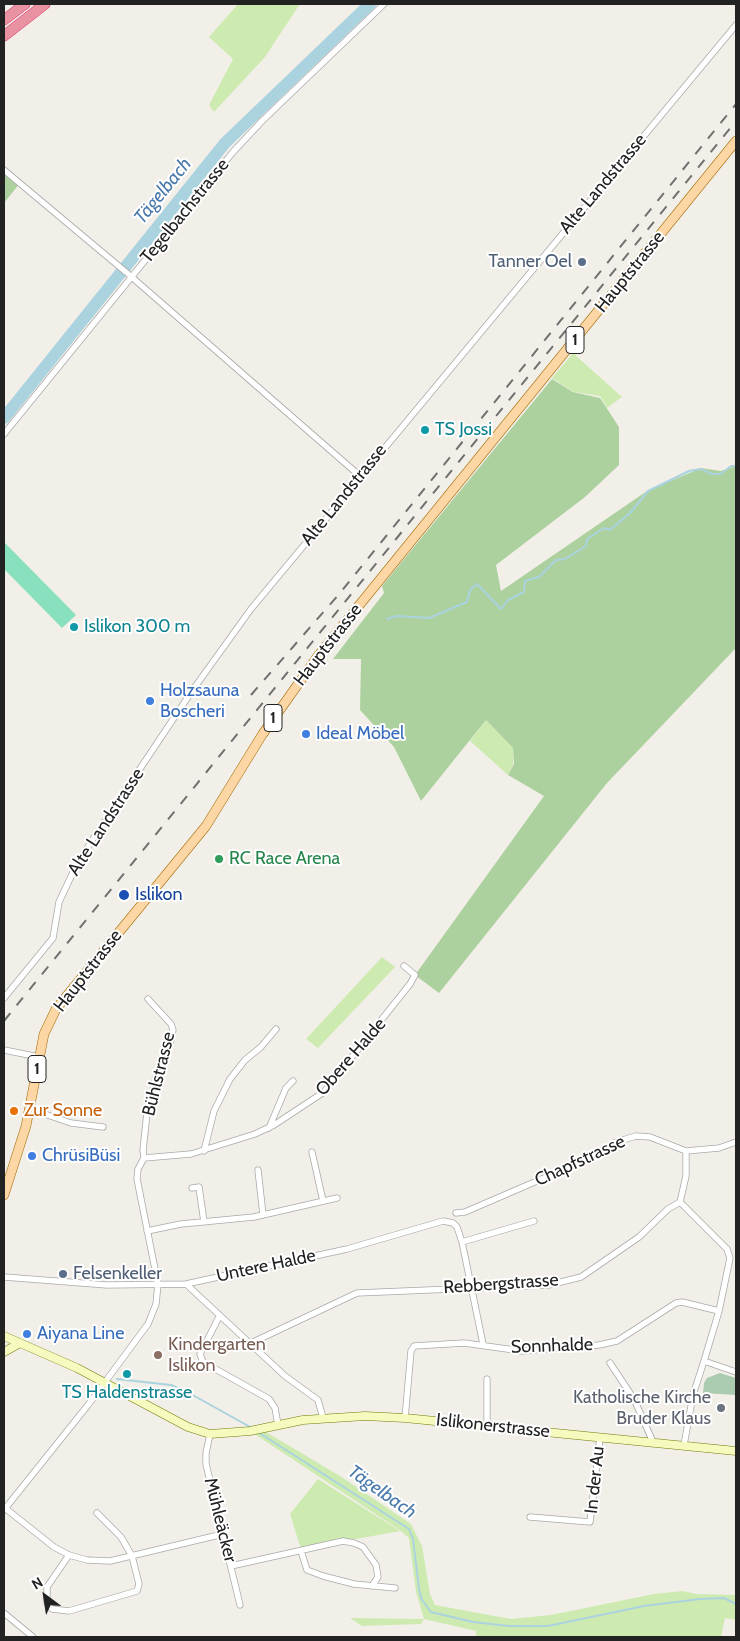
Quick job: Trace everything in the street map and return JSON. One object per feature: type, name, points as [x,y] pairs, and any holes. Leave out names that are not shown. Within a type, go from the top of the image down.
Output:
[{"type":"highway","points":[[4,20],[25,4]]},
{"type":"highway","points":[[4,36],[45,4]]},
{"type":"main road","name":"Hauptstrasse","points":[[4,1195],[22,1141],[46,1028],[56,1009],[206,826],[267,727],[317,657],[736,140]]},
{"type":"street","name":"Tegelbachstrasse","points":[[4,434],[129,275],[257,125],[384,4]]},
{"type":"street","name":"Alte Landstrasse","points":[[4,998],[53,938],[59,902],[75,868],[192,691],[251,609],[736,25]]},
{"type":"street","points":[[4,170],[119,266],[360,476]]},
{"type":"street","name":"Obere Halde","points":[[144,1158],[204,1151],[255,1134],[269,1128],[324,1092],[353,1059],[415,975],[404,966]]},
{"type":"street","name":"Bühlstrasse","points":[[144,1158],[143,1150],[147,1113],[156,1077],[170,1044],[173,1030],[171,1024],[148,1000]]},
{"type":"street","points":[[204,1151],[214,1111],[230,1079],[245,1060],[261,1047],[276,1029]]},
{"type":"street","points":[[4,1050],[39,1057]]},
{"type":"street","points":[[269,1128],[286,1088],[293,1081]]},
{"type":"street","points":[[30,1109],[50,1118],[103,1127]]},
{"type":"street","name":"Chapfstrasse","points":[[456,1213],[465,1212],[581,1162],[616,1142],[636,1136],[650,1138],[686,1151],[719,1148],[736,1142]]},
{"type":"street","points":[[684,1446],[693,1395],[719,1311],[730,1258],[727,1249],[680,1202],[686,1176],[686,1151]]},
{"type":"street","points":[[312,1152],[323,1201]]},
{"type":"street","points":[[144,1158],[138,1169],[137,1178],[158,1284],[156,1304],[148,1324],[5,1508],[54,1547],[69,1555],[87,1560],[110,1561],[223,1534]]},
{"type":"street","points":[[258,1170],[263,1215]]},
{"type":"street","points":[[192,1188],[199,1187],[204,1222]]},
{"type":"street","points":[[147,1230],[263,1215],[337,1198]]},
{"type":"street","name":"Rebbergstrasse","points":[[249,1344],[357,1292],[549,1285],[581,1277],[632,1242],[668,1209],[680,1202]]},
{"type":"street","name":"Untere Halde","points":[[4,1277],[106,1285],[186,1284],[347,1249],[443,1221],[453,1223],[457,1227],[462,1242]]},
{"type":"street","points":[[483,1344],[469,1287],[462,1242],[534,1221]]},
{"type":"street","points":[[186,1284],[219,1317],[295,1385],[318,1400],[323,1418]]},
{"type":"street","name":"Sonnhalde","points":[[405,1418],[411,1350],[414,1346],[483,1344],[522,1351],[608,1344],[623,1337],[676,1303],[682,1302],[719,1311]]},
{"type":"street","points":[[219,1317],[200,1354],[204,1362],[269,1399],[275,1408],[278,1425]]},
{"type":"street","points":[[4,1336],[104,1383],[188,1427],[210,1434]]},
{"type":"street","points":[[4,1352],[20,1343]]},
{"type":"street","points":[[704,1361],[736,1372]]},
{"type":"street","points":[[610,1363],[634,1398],[653,1442]]},
{"type":"street","points":[[486,1426],[487,1379]]},
{"type":"street","name":"Islikonerstrasse","points":[[210,1434],[250,1431],[323,1418],[365,1416],[405,1418],[736,1451]]},
{"type":"street","name":"Mühleäcker","points":[[210,1434],[206,1464],[240,1605]]},
{"type":"street","name":"In der Au","points":[[530,1517],[590,1522],[600,1437]]},
{"type":"street","points":[[69,1555],[47,1587],[45,1595],[47,1603],[52,1609],[60,1612],[69,1611],[137,1591],[140,1584],[132,1556],[122,1537],[97,1513]]},
{"type":"street","points":[[231,1566],[343,1541],[363,1547],[376,1565],[378,1578],[372,1586]]},
{"type":"street","points":[[301,1551],[306,1570],[354,1584],[395,1588]]},
{"type":"street","points":[[4,1613],[33,1637]]},
{"type":"green space","points":[[238,4],[300,4],[265,57],[214,112],[209,105],[233,59],[209,37]]},
{"type":"green space","points":[[4,170],[20,183],[4,203]]},
{"type":"green space","points":[[573,353],[622,397],[607,408],[600,396],[574,392],[552,378]]},
{"type":"green space","points":[[552,379],[573,392],[600,398],[619,427],[619,465],[585,497],[496,565],[501,591],[647,491],[701,468],[721,471],[736,466],[736,648],[607,783],[439,993],[415,975],[544,796],[508,775],[514,764],[513,748],[486,720],[421,801],[394,747],[360,710],[361,659],[333,659],[384,593],[382,586]]},
{"type":"green space","points":[[4,542],[76,615],[62,628],[4,569]]},
{"type":"green space","points":[[486,720],[513,748],[513,765],[508,775],[470,741]]},
{"type":"green space","points":[[382,957],[395,967],[318,1048],[306,1039]]},
{"type":"green space","points":[[720,1373],[736,1378],[736,1395],[703,1393],[704,1383],[707,1378]]},
{"type":"green space","points":[[261,1429],[340,1476],[411,1524],[422,1546],[430,1594],[435,1605],[511,1619],[551,1615],[654,1594],[683,1591],[696,1594],[736,1595],[736,1620],[725,1618],[721,1637],[476,1637],[476,1631],[424,1619],[416,1592],[409,1538],[250,1431]]},
{"type":"green space","points":[[318,1479],[400,1531],[301,1549],[290,1514]]},
{"type":"green space","points":[[350,1618],[424,1619],[421,1624],[362,1626]]},
{"type":"waterway","name":"Tägelbach","points":[[4,418],[225,143],[370,4]]},
{"type":"waterway","points":[[387,619],[397,616],[429,618],[467,602],[470,590],[477,584],[501,609],[508,600],[524,592],[525,581],[539,577],[556,560],[565,559],[586,546],[587,539],[604,528],[610,530],[630,513],[648,491],[689,471],[701,469],[712,474],[721,474],[731,466],[736,466]]},
{"type":"waterway","name":"Tägelbach","points":[[117,1379],[171,1385],[252,1428]]},
{"type":"waterway","name":"Tägelbach","points":[[258,1432],[409,1529],[413,1539],[419,1589],[422,1600],[431,1612],[473,1622],[509,1626],[548,1626],[644,1606],[700,1599],[724,1598],[736,1604]]},
{"type":"railway","points":[[251,695],[340,593],[736,104]]},
{"type":"railway","points":[[4,1021],[736,121]]},
{"type":"place","name":"Tanner Oel","points":[[582,262]]},
{"type":"place","name":"TS Jossi","points":[[425,430]]},
{"type":"place","name":"Islikon 300 m","points":[[74,627]]},
{"type":"place","name":"Holzsauna Boscheri","points":[[150,701]]},
{"type":"place","name":"Ideal Möbel","points":[[306,734]]},
{"type":"place","name":"RC Race Arena","points":[[219,859]]},
{"type":"place","name":"Islikon","points":[[124,895]]},
{"type":"place","name":"Zur Sonne","points":[[14,1111]]},
{"type":"place","name":"ChrüsiBüsi","points":[[32,1156]]},
{"type":"place","name":"Felsenkeller","points":[[63,1274]]},
{"type":"place","name":"Aiyana Line","points":[[27,1334]]},
{"type":"place","name":"Kindergarten Islikon","points":[[158,1355]]},
{"type":"place","name":"TS Haldenstrasse","points":[[127,1374]]},
{"type":"place","name":"Katholische Kirche Bruder Klaus","points":[[721,1408]]}]
